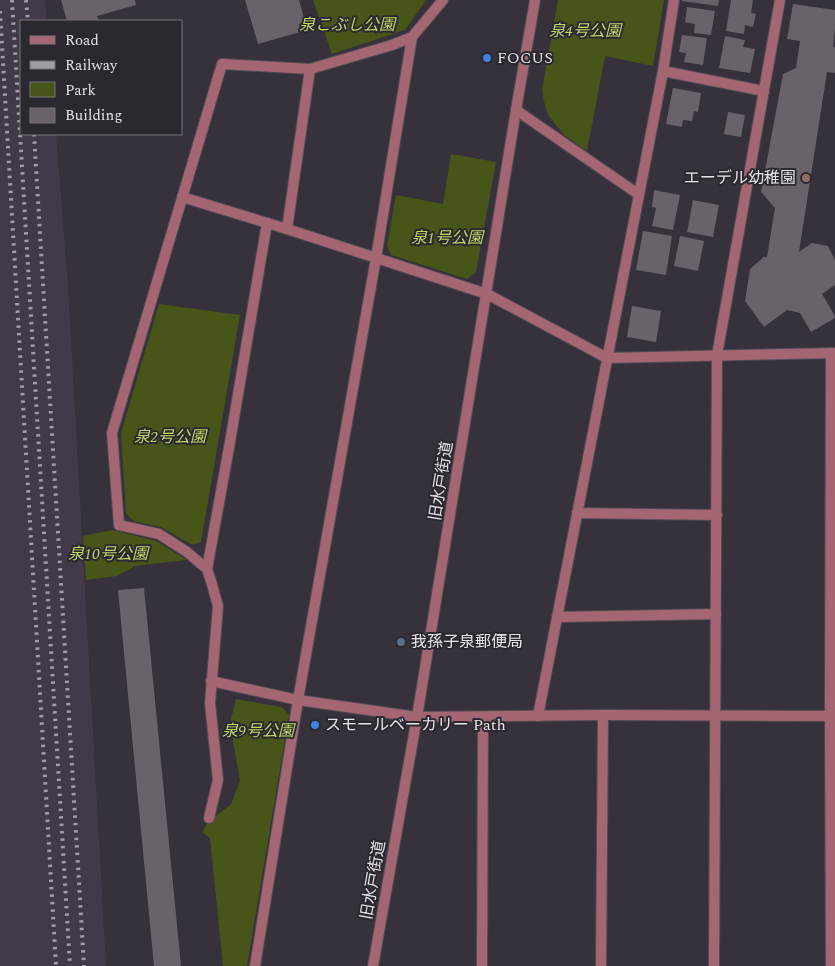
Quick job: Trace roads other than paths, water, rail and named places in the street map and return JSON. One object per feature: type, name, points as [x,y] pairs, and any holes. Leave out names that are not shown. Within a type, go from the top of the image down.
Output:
[{"type":"street","points":[[209,818],[218,780],[210,702],[218,606],[212,580],[207,569],[187,552],[159,534],[119,525],[112,433],[222,64],[310,69],[392,45],[412,37],[443,0]]},
{"type":"street","name":"旧水戸街道","points":[[373,966],[417,717],[516,110],[536,0]]},
{"type":"street","points":[[538,716],[663,71],[674,0]]},
{"type":"street","points":[[714,966],[717,356],[780,0]]},
{"type":"street","points":[[255,966],[298,700],[376,258],[412,37]]},
{"type":"street","points":[[287,229],[310,69]]},
{"type":"street","points":[[663,71],[764,91]]},
{"type":"street","points":[[516,110],[638,194]]},
{"type":"street","points":[[182,197],[487,294],[607,358],[833,353],[831,966]]},
{"type":"street","points":[[207,569],[266,223]]},
{"type":"street","points":[[577,513],[717,515]]},
{"type":"street","points":[[557,617],[716,614]]},
{"type":"street","points":[[211,681],[298,700],[417,717],[603,715],[833,716]]},
{"type":"street","points":[[601,966],[603,715]]},
{"type":"street","points":[[482,966],[483,717]]},
{"type":"railway","points":[[12,0],[20,133]]},
{"type":"railway","points":[[26,0],[28,20]]},
{"type":"railway","points":[[0,11],[56,966]]},
{"type":"railway","points":[[20,135],[70,966]]},
{"type":"railway","points":[[34,135],[84,966]]},
{"type":"place","name":"FOCUS","points":[[487,58]]},
{"type":"place","name":"エーデル幼稚園","points":[[806,178]]},
{"type":"place","name":"我孫子泉郵便局","points":[[401,642]]},
{"type":"place","name":"スモールベーカリー Path","points":[[315,725]]},
{"type":"park label","name":"泉こぶし公園","points":[[347,25]]},
{"type":"park label","name":"泉4号公園","points":[[585,31]]},
{"type":"park label","name":"泉1号公園","points":[[447,238]]},
{"type":"park label","name":"泉2号公園","points":[[170,437]]},
{"type":"park label","name":"泉10号公園","points":[[108,554]]},
{"type":"park label","name":"泉9号公園","points":[[258,731]]}]
